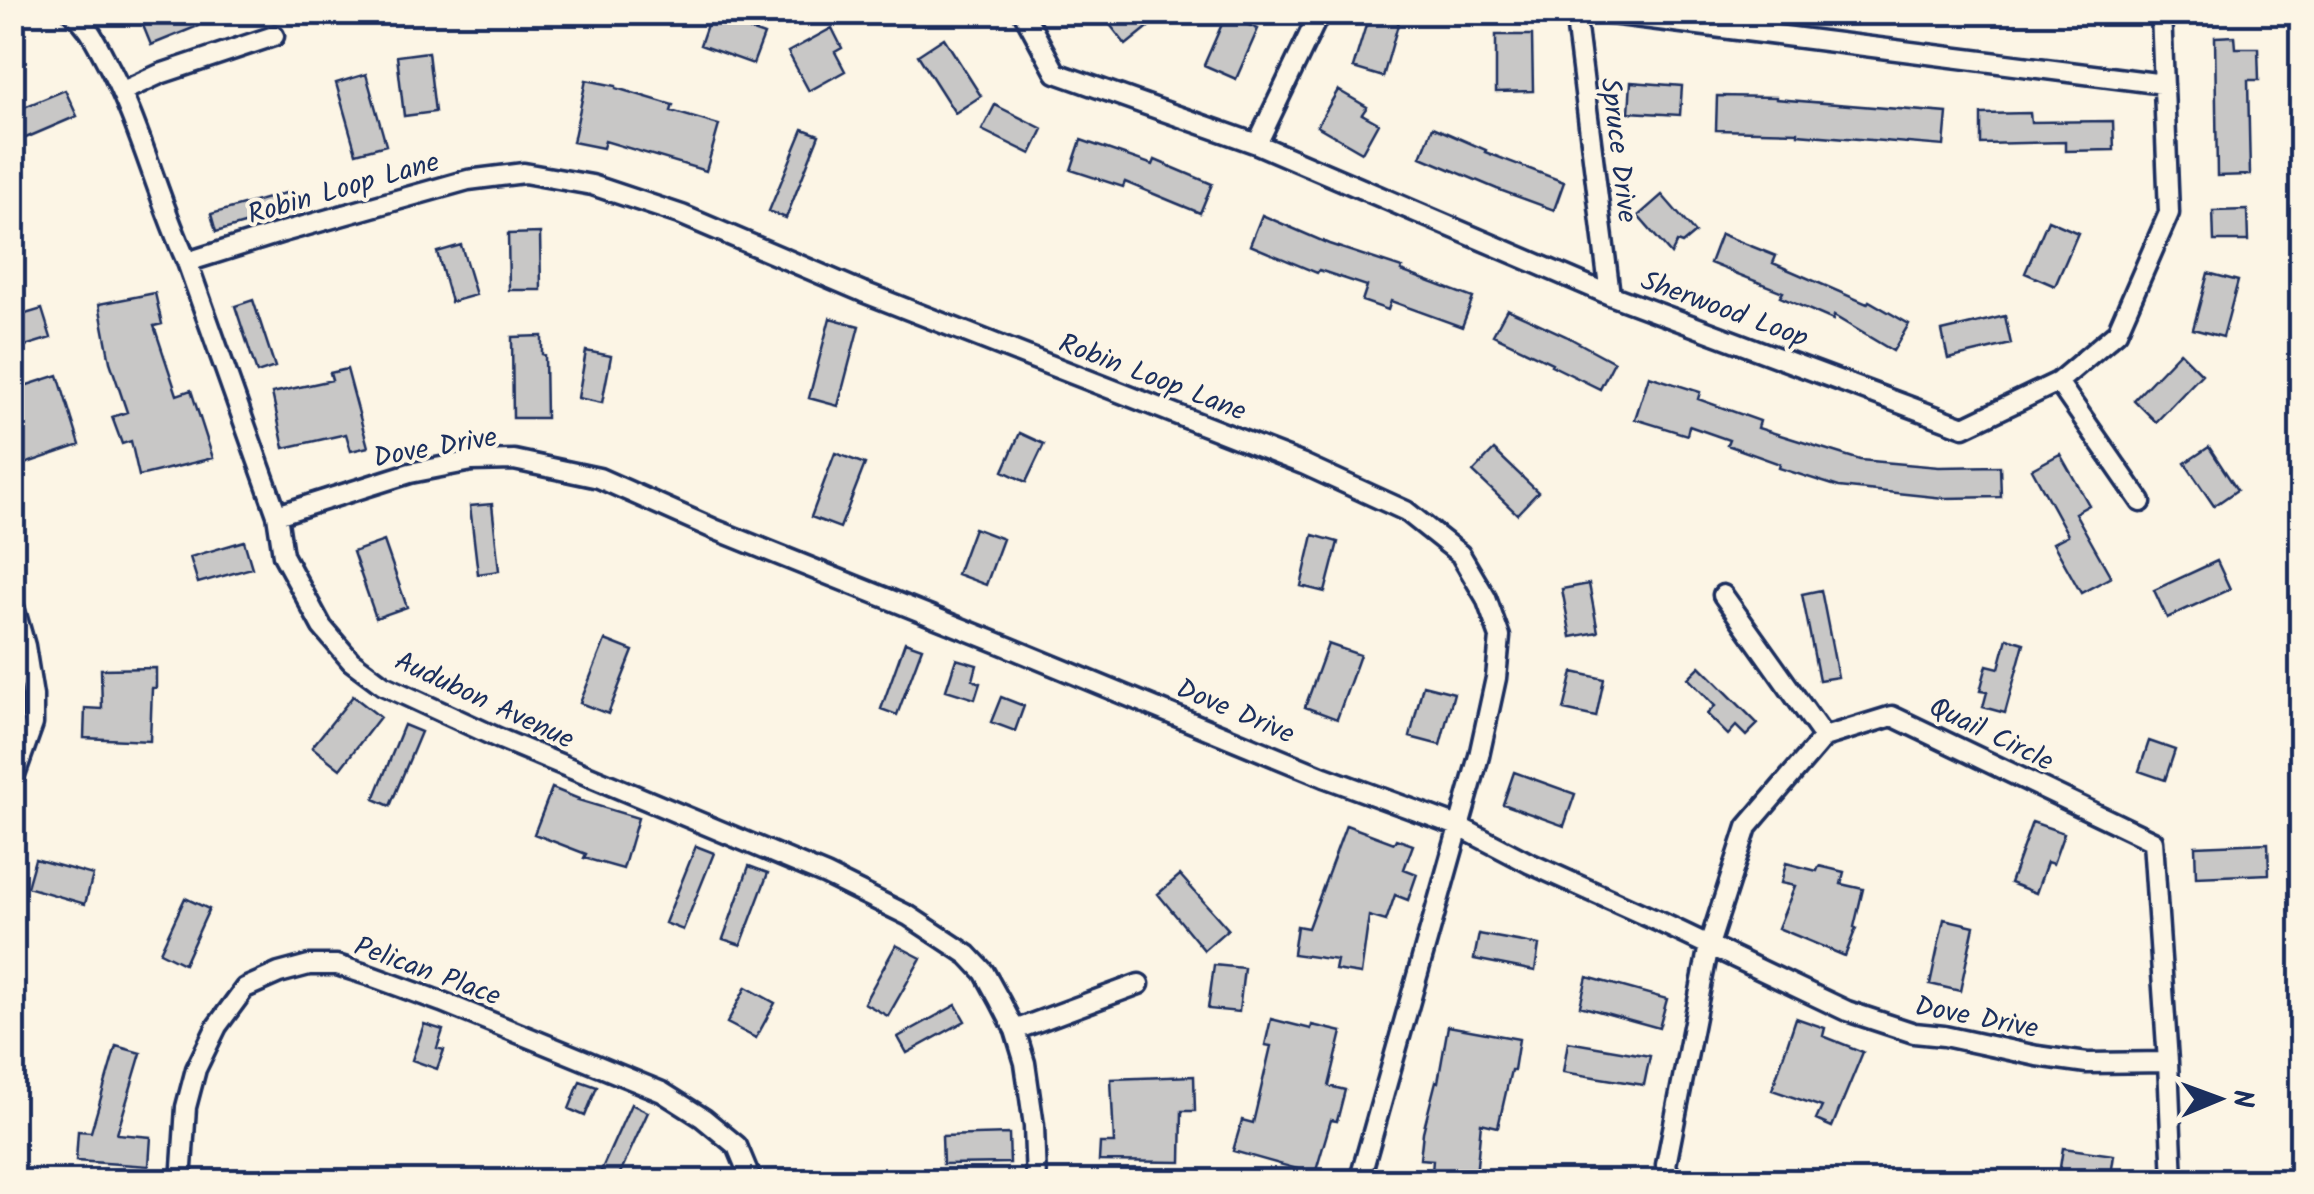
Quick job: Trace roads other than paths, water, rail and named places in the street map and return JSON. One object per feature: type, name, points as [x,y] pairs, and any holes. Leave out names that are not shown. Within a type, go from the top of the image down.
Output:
[{"type":"street","name":"Audubon Avenue","points":[[72,12],[86,23],[122,91],[277,515],[283,555],[322,627],[351,661],[383,685],[498,738],[826,876],[909,916],[968,955],[984,972],[1015,1030],[1025,1062],[1034,1126],[1036,1182]]},
{"type":"street","name":"Sherwood Loop","points":[[1023,12],[1056,73],[1258,144],[1610,295],[1964,427],[2058,382],[2117,332],[2170,213],[2160,12]]},
{"type":"street","points":[[1258,144],[1320,12]]},
{"type":"street","name":"Spruce Drive","points":[[1575,12],[1610,295]]},
{"type":"street","points":[[1595,12],[2164,84]]},
{"type":"street","points":[[122,91],[160,74],[274,36]]},
{"type":"street","name":"Robin Loop Lane","points":[[187,262],[468,180],[524,173],[592,185],[682,216],[863,292],[1303,464],[1406,511],[1460,554],[1486,598],[1500,636],[1496,678],[1479,756],[1359,1182]]},
{"type":"street","points":[[2058,382],[2141,502]]},
{"type":"street","name":"Dove Drive","points":[[277,515],[410,473],[472,461],[514,460],[599,478],[714,530],[1324,777],[1458,826],[1529,864],[1846,1011],[1914,1034],[1944,1036],[2037,1056],[2087,1063],[2168,1062]]},
{"type":"street","points":[[1672,1182],[1666,1165],[1709,945],[1748,827],[1824,737],[1723,595]]},
{"type":"street","points":[[12,600],[26,646],[33,696],[32,724],[12,783]]},
{"type":"street","name":"Quail Circle","points":[[1824,737],[1892,716],[2153,840],[2173,1182]]},
{"type":"street","name":"Pelican Place","points":[[181,1182],[186,1107],[196,1069],[217,1026],[245,988],[309,965],[336,965],[387,982],[662,1092],[703,1118],[736,1146],[752,1182]]},
{"type":"street","points":[[1015,1030],[1139,984]]}]
